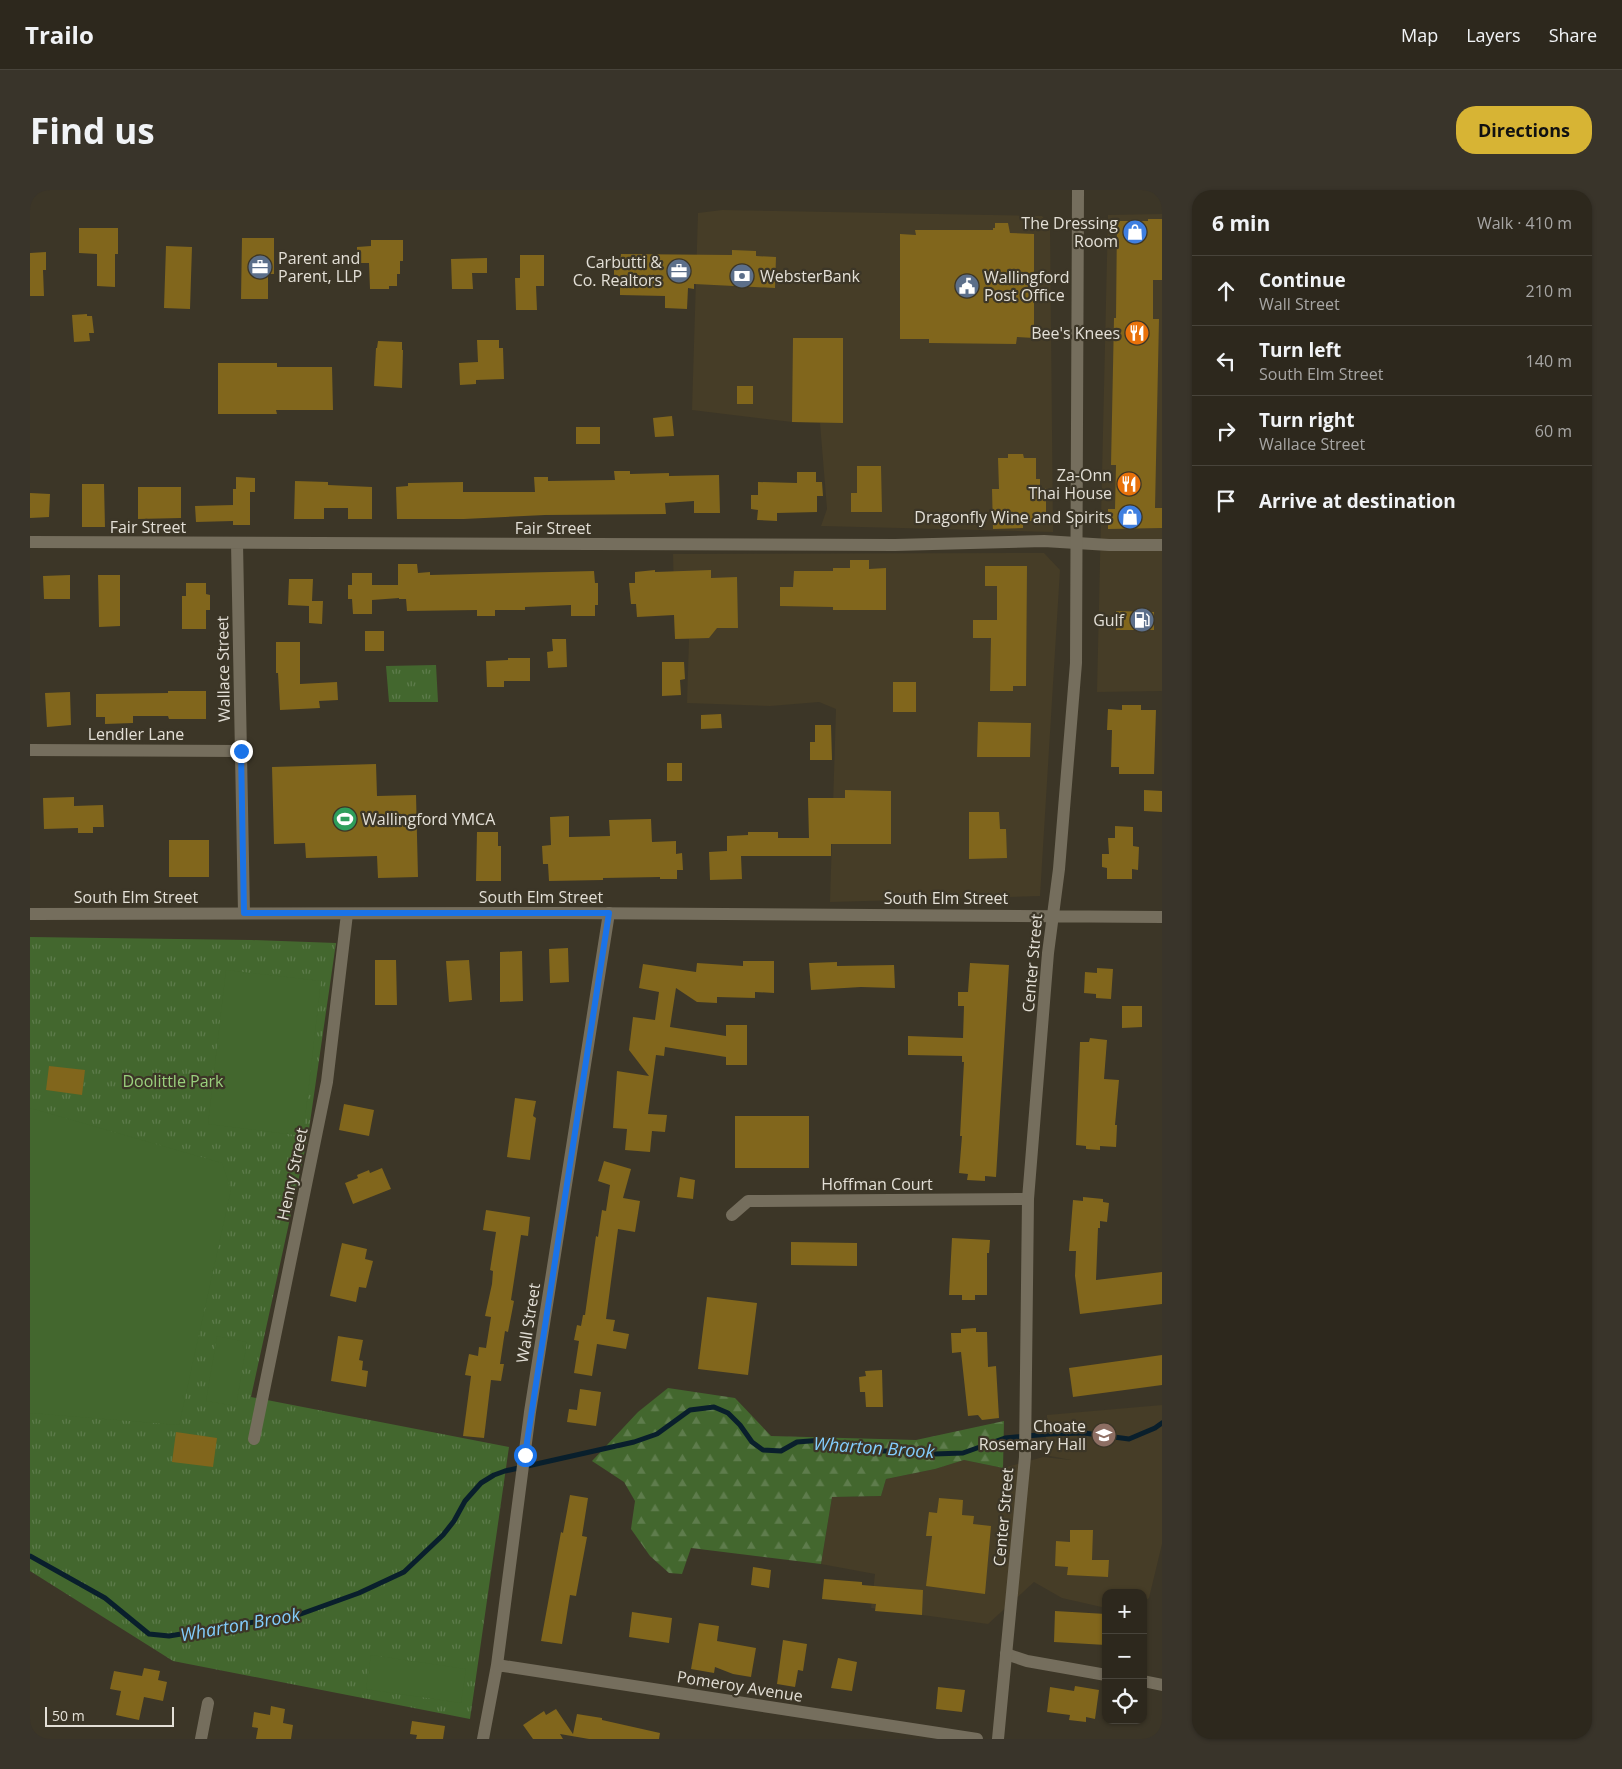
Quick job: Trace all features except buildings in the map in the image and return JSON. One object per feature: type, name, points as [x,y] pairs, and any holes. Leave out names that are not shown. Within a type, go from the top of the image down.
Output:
[{"type":"street","name":"Center Street","points":[[998,1739],[1025,1457],[1028,1199],[1048,953],[1059,869],[1075,679],[1078,190]]},
{"type":"street","name":"Fair Street","points":[[30,542],[895,545],[1044,541],[1109,545],[1162,545]]},
{"type":"street","name":"Wallace Street","points":[[238,543],[244,913]]},
{"type":"street","name":"Lendler Lane","points":[[30,750],[241,751]]},
{"type":"street","name":"South Elm Street","points":[[30,914],[609,913],[1162,917]]},
{"type":"street","name":"Wall Street","points":[[483,1739],[497,1666],[525,1455],[609,913]]},
{"type":"street","name":"Henry Street","points":[[254,1439],[327,1082],[347,914]]},
{"type":"street","name":"Hoffman Court","points":[[732,1215],[748,1201],[1028,1199]]},
{"type":"street","points":[[1006,1654],[1027,1661],[1102,1674]]},
{"type":"street","name":"Pomeroy Avenue","points":[[497,1666],[977,1739]]},
{"type":"street","points":[[1147,1683],[1162,1685]]},
{"type":"street","points":[[201,1739],[208,1703]]},
{"type":"shaded area","points":[[722,210],[1042,216],[1050,225],[1053,532],[821,526],[827,509],[820,423],[792,422],[692,410],[698,213]]},
{"type":"shaded area","points":[[1162,214],[1162,691],[1097,692],[1108,215]]},
{"type":"shaded area","points":[[1044,553],[1060,570],[1040,896],[830,902],[836,709],[819,702],[770,706],[687,703],[689,639],[675,639],[673,554]]},
{"type":"shaded area","points":[[1162,1405],[1162,1544],[1147,1600],[1147,1589],[1102,1589],[1102,1607],[1062,1598],[1034,1582],[988,1624],[871,1608],[875,1574],[821,1564],[832,1497],[881,1496],[886,1479],[935,1469],[964,1460],[1003,1468],[1043,1457],[1071,1460],[1045,1455],[1047,1415]]},
{"type":"green space","points":[[436,665],[438,702],[389,702],[386,666]]},
{"type":"green space","name":"Doolittle Park","points":[[30,937],[336,943],[308,1136],[251,1397],[509,1447],[470,1719],[173,1661],[30,1571]]},
{"type":"green space","points":[[226,970],[321,981],[303,1136],[208,1124]]},
{"type":"green space","points":[[30,1108],[222,1163],[231,1190],[179,1425],[30,1413]]},
{"type":"green space","points":[[217,1336],[247,1342],[236,1406],[206,1401]]},
{"type":"green space","points":[[668,1388],[735,1398],[771,1436],[916,1440],[1004,1421],[1003,1468],[964,1460],[935,1469],[886,1479],[881,1496],[832,1497],[821,1564],[691,1548],[682,1574],[669,1573],[650,1556],[631,1529],[635,1501],[624,1482],[592,1461],[638,1412]]},
{"type":"green space","points":[[371,1655],[466,1669],[461,1703],[366,1689]]},
{"type":"waterway","name":"Wharton Brook","points":[[30,1556],[105,1598],[149,1634],[169,1636],[298,1615],[359,1593],[404,1572],[443,1535],[454,1521],[465,1501],[481,1483],[494,1475],[634,1442],[657,1434],[690,1410],[714,1407],[728,1413],[740,1425],[752,1442],[763,1450],[781,1451],[797,1442],[823,1440],[883,1451],[934,1454],[963,1453],[1005,1438],[1049,1434],[1084,1433],[1129,1439],[1162,1423]]},
{"type":"place","name":"The Dressing Room","points":[[1135,232]]},
{"type":"place","name":"Parent and Parent, LLP","points":[[260,267]]},
{"type":"place","name":"Carbutti & Co. Realtors","points":[[679,271]]},
{"type":"place","name":"WebsterBank","points":[[742,276]]},
{"type":"place","name":"Wallingford Post Office","points":[[967,286]]},
{"type":"place","name":"Bee's Knees","points":[[1137,333]]},
{"type":"place","name":"Za-Onn Thai House","points":[[1129,484]]},
{"type":"place","name":"Dragonfly Wine and Spirits","points":[[1130,517]]},
{"type":"place","name":"Gulf","points":[[1142,620]]},
{"type":"place","name":"Wallingford YMCA","points":[[345,819]]},
{"type":"place","name":"Choate Rosemary Hall","points":[[1104,1435]]},
{"type":"route","points":[[241,751],[244,913],[609,913],[530,1412],[525,1455]]}]
